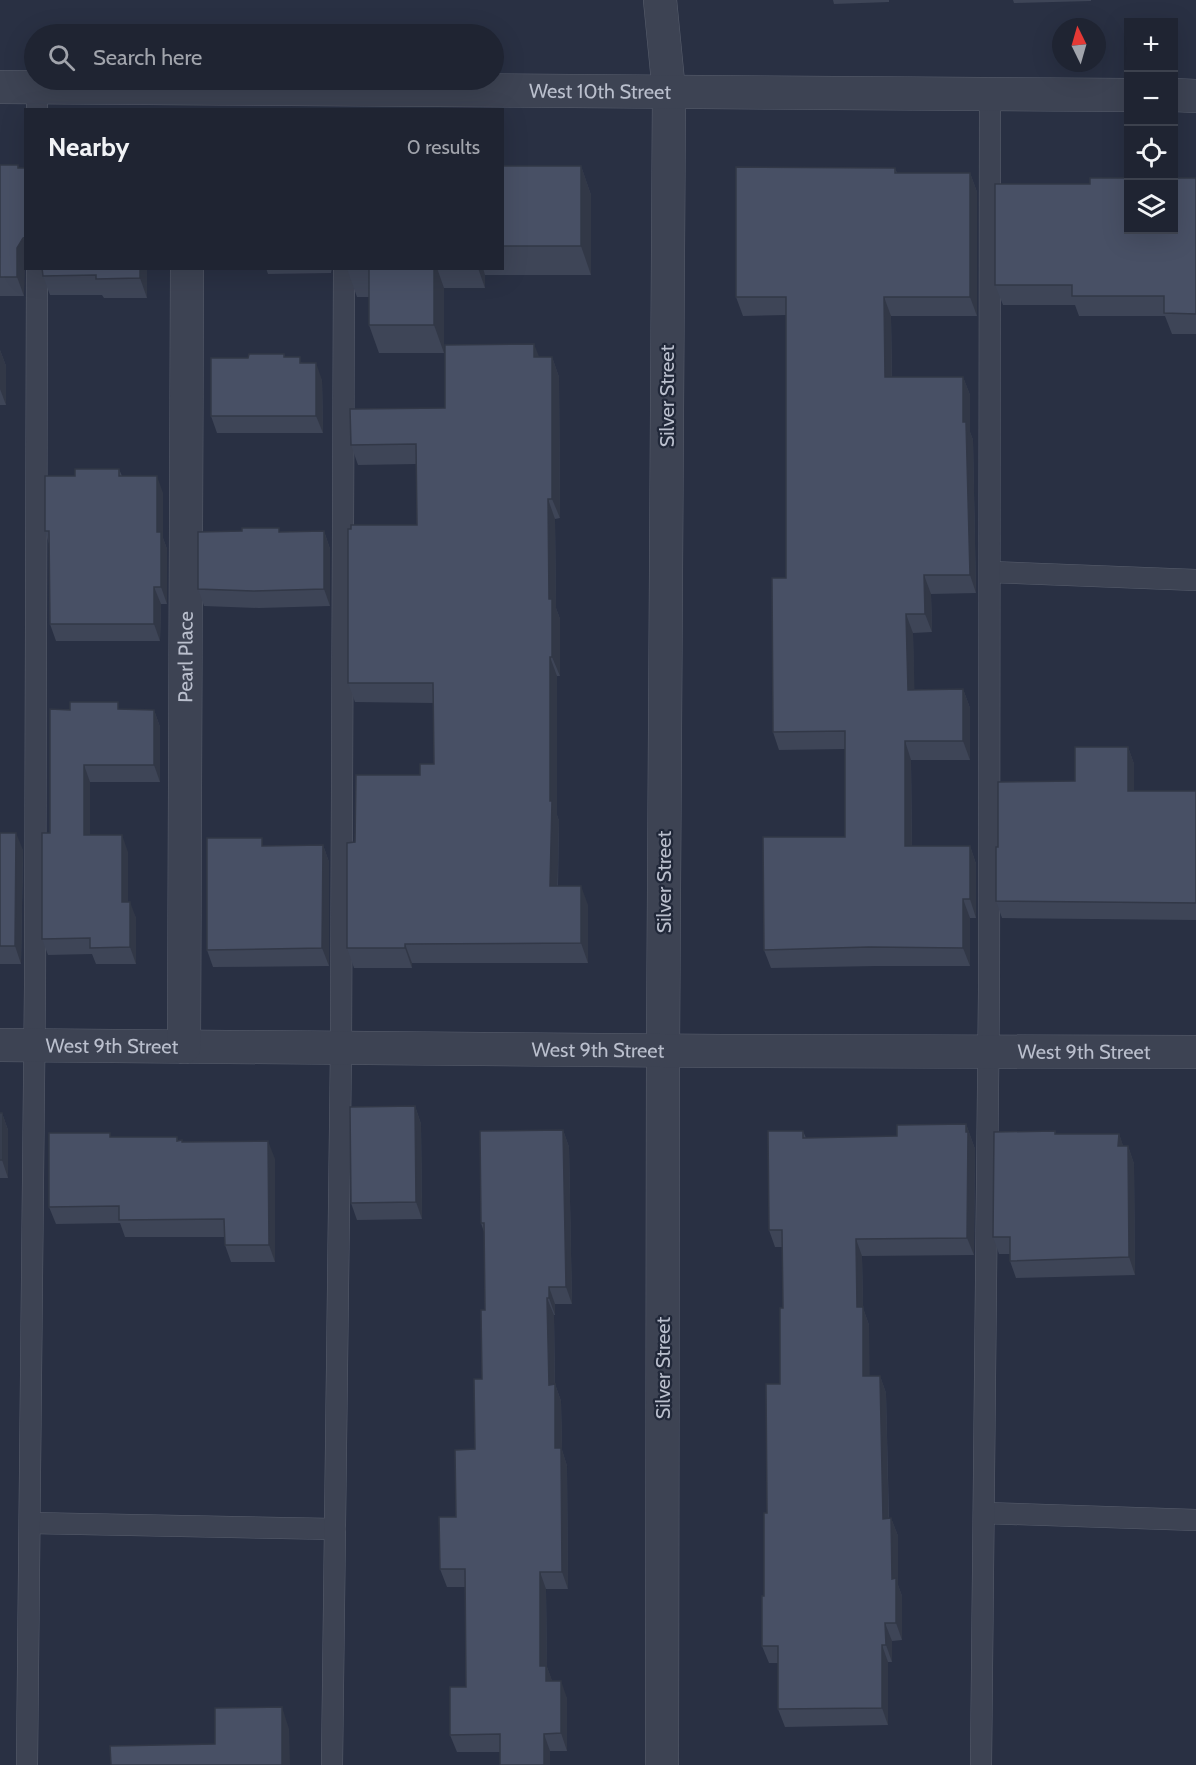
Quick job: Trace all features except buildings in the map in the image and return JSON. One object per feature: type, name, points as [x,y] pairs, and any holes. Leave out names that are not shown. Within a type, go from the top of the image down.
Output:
[{"type":"street","name":"Silver Street","points":[[660,0],[669,92],[663,1050],[662,1765]]},
{"type":"street","name":"West 10th Street","points":[[0,87],[37,98],[344,100],[669,92],[1124,95]]},
{"type":"street","points":[[1178,96],[1196,96]]},
{"type":"street","name":"Pearl Place","points":[[184,1047],[187,270]]},
{"type":"street","name":"West 9th Street","points":[[0,1045],[1196,1052]]},
{"type":"lane","points":[[981,1765],[989,1052],[990,93]]},
{"type":"lane","points":[[27,1765],[35,1046],[37,270]]},
{"type":"lane","points":[[332,1765],[341,1048],[344,270]]},
{"type":"lane","points":[[990,572],[1196,580]]},
{"type":"lane","points":[[984,1513],[1196,1520]]},
{"type":"lane","points":[[30,1523],[335,1528]]}]
